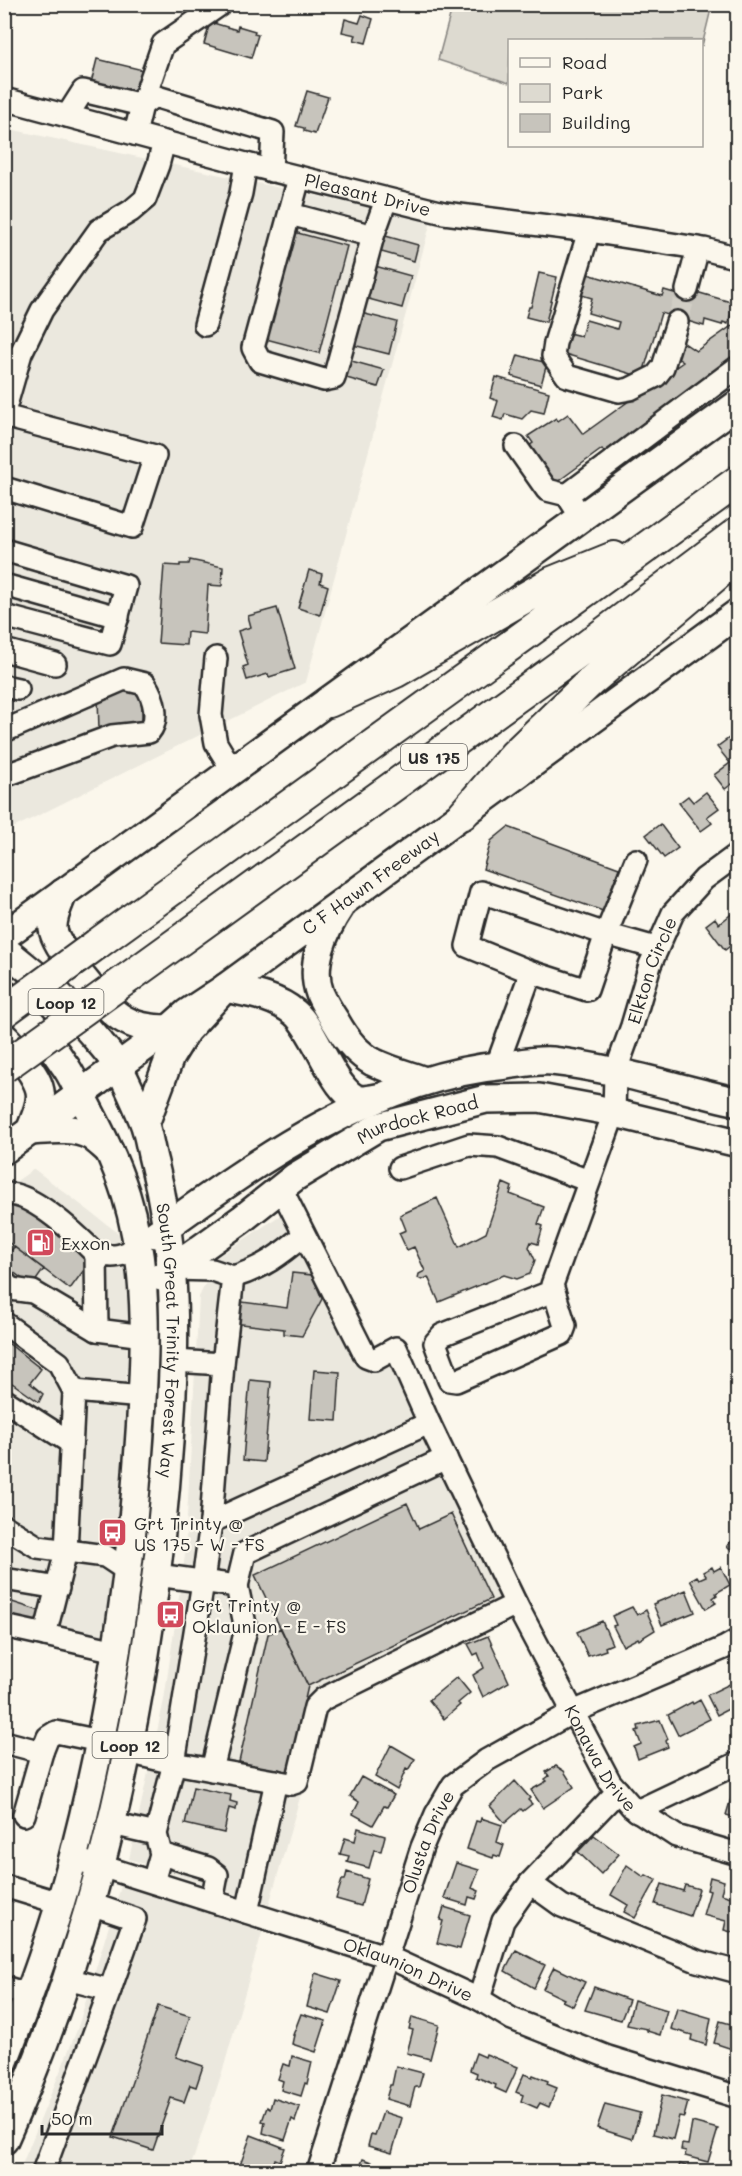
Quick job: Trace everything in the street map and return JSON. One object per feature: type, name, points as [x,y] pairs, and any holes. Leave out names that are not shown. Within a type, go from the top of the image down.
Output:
[{"type":"highway","name":"US 175","points":[[4,1012],[738,481]]},
{"type":"highway","name":"US 175","points":[[4,1067],[572,657],[738,532]]},
{"type":"highway","points":[[329,702],[396,672],[552,582],[657,540]]},
{"type":"highway","points":[[463,814],[514,755],[582,690],[732,562],[738,553]]},
{"type":"main road","points":[[4,936],[329,702],[574,506],[607,498],[738,404]]},
{"type":"main road","name":"C F Hawn Freeway","points":[[4,1150],[169,1029],[187,1013],[225,988],[738,613]]},
{"type":"main road","points":[[4,914],[22,910],[63,893]]},
{"type":"main road","points":[[63,893],[53,930],[58,942],[88,985],[118,1017],[141,1027],[169,1029]]},
{"type":"main road","points":[[345,899],[322,940],[316,977],[320,993],[348,1041],[358,1051],[372,1061],[425,1081]]},
{"type":"main road","name":"Loop 12","points":[[4,949],[65,1001],[118,1066]]},
{"type":"main road","points":[[145,1124],[175,1048],[186,1031],[225,988],[263,996],[282,1004],[296,1014],[313,1036],[335,1078],[351,1095],[361,1100],[376,1098],[388,1110],[414,1117]]},
{"type":"main road","name":"Loop 12","points":[[4,994],[63,1062],[80,1093]]},
{"type":"main road","points":[[4,1037],[38,1080],[39,1108],[30,1131],[78,1132],[90,1136],[110,1152]]},
{"type":"main road","name":"Murdock Road","points":[[138,1248],[280,1148],[376,1098],[425,1081],[482,1067],[549,1061],[615,1073],[738,1102]]},
{"type":"main road","name":"South Great Trinity Forest Way","points":[[4,2140],[66,1979],[91,1904],[112,1824],[137,1711],[157,1575],[174,1361],[173,1269],[168,1226],[145,1124],[118,1066]]},
{"type":"main road","name":"South Great Trinity Forest Way","points":[[4,2061],[30,1995],[60,1902],[100,1741],[129,1572],[143,1397],[144,1336],[138,1248],[126,1196],[110,1152],[80,1093]]},
{"type":"main road","name":"Murdock Road","points":[[142,1289],[173,1269],[295,1177],[378,1127],[486,1099],[539,1098],[614,1113],[738,1143]]},
{"type":"main road","points":[[129,1572],[157,1575]]},
{"type":"street","points":[[135,134],[142,105],[163,45],[221,4]]},
{"type":"street","points":[[67,116],[83,91],[142,105]]},
{"type":"street","points":[[142,105],[154,96],[273,132],[271,171]]},
{"type":"street","name":"Pleasant Drive","points":[[4,99],[271,171],[444,213],[590,231],[698,248],[738,258]]},
{"type":"street","points":[[4,488],[132,527],[154,456],[4,414],[21,353],[42,310],[99,230],[131,211],[144,199],[158,165],[164,142]]},
{"type":"street","points":[[205,325],[241,194],[246,164]]},
{"type":"street","points":[[299,178],[253,348],[260,361],[324,380],[334,378],[386,200]]},
{"type":"street","points":[[290,214],[374,236]]},
{"type":"street","points":[[590,231],[555,343],[553,356],[567,376],[619,391],[646,382],[656,376],[663,367],[677,322]]},
{"type":"street","points":[[687,290],[698,248]]},
{"type":"street","points":[[516,446],[548,490],[574,506],[590,478],[738,367]]},
{"type":"street","points":[[628,449],[646,470]]},
{"type":"street","points":[[590,478],[607,498]]},
{"type":"street","points":[[4,550],[126,586],[110,644],[4,616]]},
{"type":"street","points":[[4,585],[118,617]]},
{"type":"street","points":[[4,650],[55,664]]},
{"type":"street","points":[[216,658],[211,715],[216,742],[233,771]]},
{"type":"street","points":[[4,731],[124,680],[146,684],[153,695],[155,712],[153,728],[149,732],[112,736],[4,776]]},
{"type":"street","name":"Elkton Circle","points":[[554,1291],[552,1285],[614,1113],[615,1073],[656,948],[674,913],[704,879],[738,854]]},
{"type":"street","points":[[636,860],[606,934],[587,990],[531,972],[467,945],[482,892],[606,934],[656,948]]},
{"type":"street","points":[[497,1065],[531,972]]},
{"type":"street","points":[[400,1168],[469,1145],[498,1147],[589,1181]]},
{"type":"street","points":[[173,1269],[212,1270],[233,1277],[255,1270],[275,1259],[304,1235],[280,1188]]},
{"type":"street","points":[[6,1193],[26,1197],[76,1234],[96,1254],[112,1257],[138,1248]]},
{"type":"street","name":"Konawa Drive","points":[[304,1235],[366,1357],[374,1360],[396,1348],[429,1423],[516,1604],[610,1782],[637,1811],[676,1836],[738,1854]]},
{"type":"street","points":[[96,1254],[97,1330]]},
{"type":"street","points":[[153,1882],[204,1582],[233,1277]]},
{"type":"street","points":[[4,1282],[12,1289],[33,1292],[97,1330],[144,1336]]},
{"type":"street","points":[[554,1291],[565,1326],[562,1334],[456,1381],[449,1380],[435,1343],[441,1335],[554,1291]]},
{"type":"street","points":[[4,1323],[58,1363],[74,1391],[66,1551],[45,1635]]},
{"type":"street","points":[[174,1361],[223,1364]]},
{"type":"street","points":[[74,1391],[143,1397]]},
{"type":"street","points":[[4,1400],[71,1443]]},
{"type":"street","points":[[211,1522],[429,1423]]},
{"type":"street","points":[[212,1770],[246,1629],[237,1586],[244,1553],[446,1458]]},
{"type":"street","points":[[4,1526],[38,1548],[105,1556],[129,1572]]},
{"type":"street","points":[[157,1575],[237,1586]]},
{"type":"street","points":[[4,1579],[58,1588]]},
{"type":"street","points":[[128,1752],[212,1770],[291,1784],[297,1782],[315,1707],[323,1699],[516,1604]]},
{"type":"street","points":[[4,1626],[116,1651]]},
{"type":"street","name":"Olusta Drive","points":[[318,2172],[422,1846],[436,1814],[453,1785],[487,1760],[573,1712],[738,1640]]},
{"type":"street","points":[[24,1815],[48,1737],[56,1732],[100,1741]]},
{"type":"street","points":[[4,1742],[42,1752]]},
{"type":"street","points":[[637,1811],[738,1763]]},
{"type":"street","points":[[247,1912],[276,1781]]},
{"type":"street","points":[[479,1999],[503,1921],[530,1883],[618,1791]]},
{"type":"street","points":[[112,1824],[158,1844],[217,1875],[212,1901]]},
{"type":"street","name":"Oklaunion Drive","points":[[72,1859],[153,1882],[388,1957],[479,1999],[512,2019],[608,2056],[738,2097]]},
{"type":"street","points":[[530,1883],[562,1906],[697,1961],[738,1972]]},
{"type":"street","points":[[4,1886],[60,1902]]},
{"type":"street","points":[[43,2172],[135,1919],[91,1904]]},
{"type":"street","points":[[66,1979],[110,1990]]},
{"type":"street","points":[[4,1987],[30,1995]]},
{"type":"shaded area","points":[[5,128],[431,221],[306,682],[5,832]]},
{"type":"shaded area","points":[[34,1169],[130,1242],[124,1480],[98,1661],[5,1632],[5,1189]]},
{"type":"shaded area","points":[[300,1202],[371,1351],[399,1338],[513,1613],[326,1707],[269,1905],[129,1859],[164,1700],[185,1555],[199,1297],[218,1257]]},
{"type":"shaded area","points":[[123,1880],[265,1922],[224,2066],[194,2157],[188,2171],[19,2172],[77,2030]]},
{"type":"green space","points":[[453,4],[712,4],[703,42],[703,39],[508,39],[508,83],[438,60]]},
{"type":"building","points":[[362,15],[373,19],[366,43],[354,40],[356,35],[342,32],[345,19],[359,23]]},
{"type":"building","points":[[210,22],[237,30],[238,26],[255,31],[254,34],[258,35],[251,58],[204,44]]},
{"type":"building","points":[[97,59],[147,71],[141,95],[91,83]]},
{"type":"building","points":[[307,91],[328,97],[315,134],[296,126]]},
{"type":"building","points":[[294,232],[347,246],[319,353],[266,339]]},
{"type":"building","points":[[382,235],[418,245],[414,261],[378,251]]},
{"type":"building","points":[[375,266],[411,276],[402,308],[365,298]]},
{"type":"building","points":[[581,272],[662,296],[664,290],[691,298],[693,291],[734,303],[728,324],[723,322],[722,325],[705,320],[704,326],[661,313],[642,377],[558,352],[564,332],[581,336],[586,320],[617,329],[619,322],[588,313],[592,298],[575,293]]},
{"type":"building","points":[[539,273],[557,277],[546,322],[526,317],[531,307]]},
{"type":"building","points":[[361,313],[397,322],[389,354],[353,345]]},
{"type":"building","points":[[738,318],[738,355],[604,452],[602,449],[553,485],[526,448],[533,443],[528,436],[556,418],[558,421],[568,414],[583,434],[683,362],[676,357],[681,341],[696,351],[737,322]]},
{"type":"building","points":[[518,355],[547,363],[541,385],[511,376]]},
{"type":"building","points":[[348,360],[384,370],[378,387],[343,377]]},
{"type":"building","points":[[496,377],[549,392],[544,413],[531,410],[522,419],[505,414],[503,420],[493,417],[498,401],[490,398]]},
{"type":"building","points":[[190,560],[223,567],[222,586],[208,585],[205,634],[187,632],[186,645],[158,643],[164,565],[180,566],[180,564],[189,564]]},
{"type":"building","points":[[309,570],[322,574],[320,583],[328,586],[320,615],[298,608]]},
{"type":"building","points":[[277,608],[295,669],[269,677],[268,674],[247,680],[243,667],[248,665],[238,631],[251,627],[248,616]]},
{"type":"building","points":[[110,688],[142,689],[142,730],[99,730],[98,696]]},
{"type":"building","points":[[729,738],[738,748],[738,763],[731,767],[738,775],[738,791],[732,784],[725,789],[714,775],[730,763],[717,747]]},
{"type":"building","points":[[706,792],[719,808],[707,817],[712,823],[701,831],[679,803],[688,796],[693,802]]},
{"type":"building","points":[[660,824],[678,848],[664,858],[646,835]]},
{"type":"building","points":[[508,827],[619,868],[603,911],[483,869],[491,841]]},
{"type":"building","points":[[734,912],[738,916],[738,940],[725,950],[706,925],[715,918],[719,924]]},
{"type":"building","points":[[503,1183],[512,1187],[510,1194],[544,1207],[538,1224],[543,1226],[538,1244],[531,1242],[529,1247],[535,1260],[530,1274],[517,1279],[504,1275],[439,1302],[428,1277],[422,1280],[418,1278],[419,1274],[425,1271],[414,1247],[407,1250],[399,1233],[406,1230],[400,1215],[437,1198],[459,1247],[486,1233]]},
{"type":"building","name":"Exxon","points":[[11,1199],[92,1259],[70,1289],[4,1239],[4,1208]]},
{"type":"building","points":[[14,1247],[44,1269],[32,1286],[4,1265],[4,1259]]},
{"type":"building","points":[[292,1273],[312,1275],[322,1299],[302,1336],[284,1334],[284,1329],[233,1323],[235,1301],[287,1308]]},
{"type":"building","points":[[4,1340],[41,1369],[30,1383],[43,1394],[39,1402],[12,1383],[9,1387],[4,1384]]},
{"type":"building","points":[[314,1370],[340,1372],[337,1421],[310,1419]]},
{"type":"building","points":[[250,1380],[271,1382],[264,1462],[243,1460]]},
{"type":"building","points":[[407,1503],[419,1529],[451,1514],[491,1599],[308,1686],[255,1575]]},
{"type":"building","points":[[738,1535],[738,1556],[727,1546]]},
{"type":"building","points":[[712,1567],[714,1571],[721,1567],[730,1585],[716,1593],[717,1595],[713,1598],[716,1603],[706,1609],[690,1580],[697,1576],[699,1579],[706,1576],[703,1572]]},
{"type":"building","points":[[686,1590],[695,1612],[662,1625],[653,1604]]},
{"type":"building","points":[[6,1600],[40,1611],[36,1625],[4,1619]]},
{"type":"building","points":[[632,1607],[637,1615],[646,1610],[655,1630],[623,1646],[613,1626],[616,1625],[612,1616]]},
{"type":"building","points":[[602,1621],[612,1644],[605,1647],[606,1650],[588,1656],[577,1632]]},
{"type":"building","points":[[281,1628],[308,1686],[288,1774],[239,1762],[268,1634]]},
{"type":"building","points":[[488,1636],[509,1682],[483,1697],[473,1675],[484,1668],[478,1653],[474,1655],[468,1644]]},
{"type":"building","points":[[457,1677],[470,1693],[444,1719],[429,1700]]},
{"type":"building","points":[[738,1680],[738,1708],[736,1705],[717,1715],[707,1695]]},
{"type":"building","points":[[700,1700],[710,1719],[678,1735],[668,1715]]},
{"type":"building","points":[[660,1720],[668,1739],[666,1741],[668,1747],[638,1759],[634,1747],[641,1744],[636,1731],[639,1730],[638,1726]]},
{"type":"building","points":[[391,1745],[415,1759],[408,1770],[406,1769],[397,1790],[375,1777]]},
{"type":"building","points":[[556,1766],[564,1771],[574,1787],[543,1808],[531,1790],[547,1781],[545,1779],[549,1776],[546,1772]]},
{"type":"building","points":[[361,1777],[394,1795],[387,1807],[384,1806],[373,1825],[353,1814],[359,1802],[350,1796]]},
{"type":"building","points":[[515,1781],[530,1798],[528,1800],[532,1804],[523,1811],[521,1809],[505,1823],[490,1806]]},
{"type":"building","points":[[735,1785],[738,1786],[738,1818],[726,1815]]},
{"type":"building","points":[[193,1787],[231,1795],[230,1801],[237,1803],[236,1810],[229,1808],[224,1833],[185,1824]]},
{"type":"building","points":[[481,1818],[502,1825],[497,1842],[504,1845],[500,1857],[494,1855],[493,1858],[467,1849],[476,1821],[480,1822]]},
{"type":"building","points":[[358,1828],[385,1836],[381,1851],[374,1850],[369,1868],[347,1862],[349,1856],[340,1854],[345,1838],[355,1841]]},
{"type":"building","points":[[594,1835],[619,1854],[601,1874],[578,1852]]},
{"type":"building","points":[[456,1863],[479,1870],[472,1888],[479,1891],[476,1899],[469,1897],[467,1905],[444,1898]]},
{"type":"building","points":[[627,1865],[644,1877],[646,1875],[656,1880],[635,1918],[624,1912],[628,1905],[611,1895]]},
{"type":"building","points":[[347,1872],[368,1879],[361,1906],[336,1899]]},
{"type":"building","points":[[710,1877],[724,1881],[721,1894],[738,1899],[738,1924],[735,1933],[724,1930],[726,1921],[703,1915],[710,1891],[707,1890]]},
{"type":"building","points":[[662,1884],[683,1891],[685,1885],[699,1889],[690,1916],[655,1904]]},
{"type":"building","points":[[444,1907],[470,1915],[460,1949],[437,1943]]},
{"type":"building","points":[[516,1950],[545,1965],[534,1988],[505,1971]]},
{"type":"building","points":[[554,1967],[585,1982],[573,2006],[543,1989]]},
{"type":"building","points":[[315,1973],[341,1981],[330,2014],[307,2007]]},
{"type":"building","points":[[594,1987],[629,2000],[621,2020],[585,2010]]},
{"type":"building","points":[[634,2000],[667,2010],[660,2035],[647,2031],[647,2029],[627,2025]]},
{"type":"building","points":[[158,2006],[190,2016],[176,2057],[203,2066],[196,2087],[190,2085],[184,2102],[171,2098],[153,2150],[113,2137]]},
{"type":"building","points":[[677,2008],[711,2018],[706,2045],[691,2040],[692,2035],[671,2029]]},
{"type":"building","points":[[301,2014],[326,2021],[316,2052],[292,2044]]},
{"type":"building","points":[[412,2017],[439,2025],[430,2059],[407,2053],[413,2030],[409,2029]]},
{"type":"building","points":[[720,2021],[738,2026],[738,2051],[714,2043]]},
{"type":"building","points":[[476,2053],[485,2057],[486,2054],[518,2067],[506,2093],[495,2088],[496,2085],[476,2077],[477,2073],[470,2070]]},
{"type":"building","points":[[292,2056],[312,2062],[307,2084],[305,2083],[301,2096],[281,2090],[283,2081],[278,2079],[283,2064],[290,2066]]},
{"type":"building","points":[[396,2066],[423,2073],[419,2087],[415,2087],[410,2106],[386,2099]]},
{"type":"building","points":[[524,2074],[548,2081],[547,2084],[557,2088],[549,2107],[540,2103],[537,2108],[521,2101],[523,2095],[516,2092]]},
{"type":"building","points":[[662,2095],[688,2102],[684,2117],[679,2116],[673,2139],[653,2134]]},
{"type":"building","points":[[273,2098],[300,2107],[295,2121],[292,2119],[285,2140],[263,2133],[265,2122],[262,2121],[267,2107],[270,2109]]},
{"type":"building","points":[[605,2104],[640,2113],[632,2139],[597,2128]]},
{"type":"building","points":[[383,2112],[402,2118],[392,2153],[368,2146],[371,2134],[375,2135]]},
{"type":"building","points":[[692,2122],[718,2129],[708,2162],[685,2156],[686,2151],[681,2150],[682,2144],[688,2145]]},
{"type":"building","points":[[251,2135],[285,2148],[280,2161],[275,2159],[271,2172],[248,2172],[239,2168]]},
{"type":"building","points":[[363,2159],[385,2167],[384,2172],[358,2172]]},
{"type":"building","points":[[680,2164],[705,2172],[677,2172]]},
{"type":"tunnel","points":[[677,322],[687,290]]},
{"type":"place","name":"Exxon","points":[[40,1243]]},
{"type":"place","name":"Grt Trinty @ US 175 - W - FS","points":[[113,1533]]},
{"type":"place","name":"Grt Trinty @ Oklaunion - E - FS","points":[[171,1615]]}]
